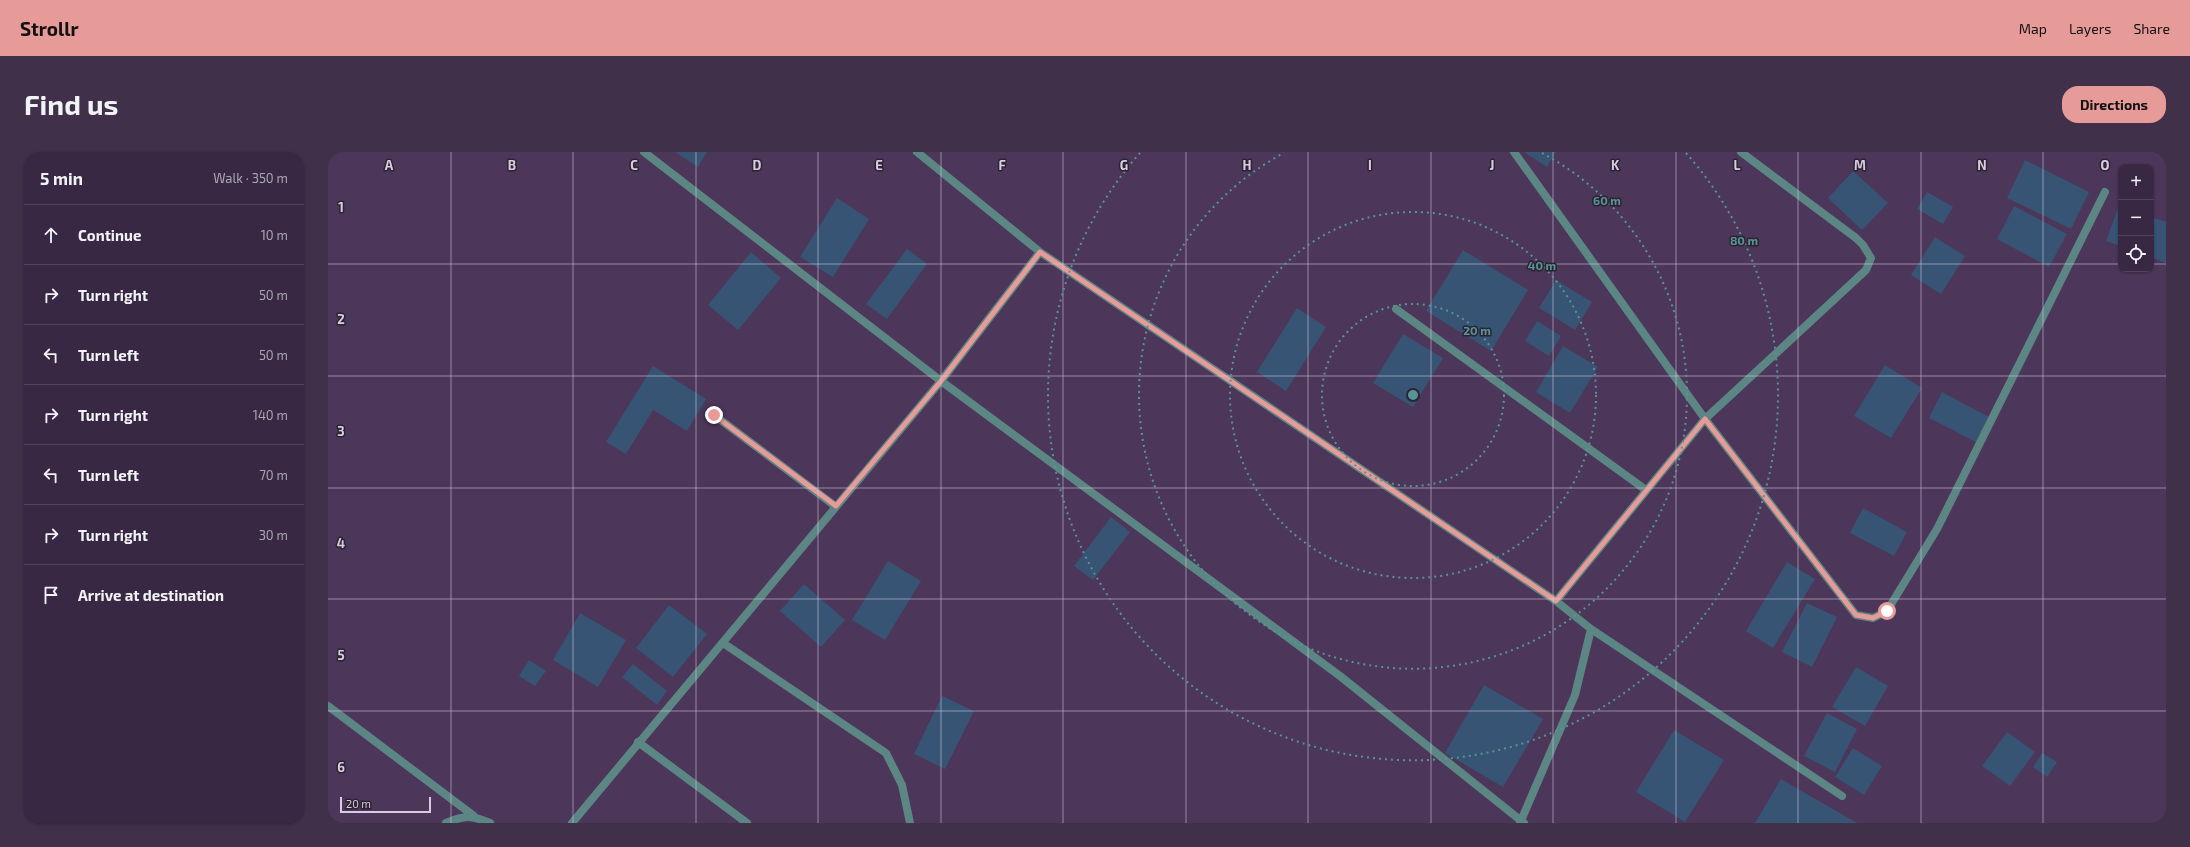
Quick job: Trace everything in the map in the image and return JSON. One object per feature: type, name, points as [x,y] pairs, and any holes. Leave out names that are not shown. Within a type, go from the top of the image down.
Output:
[{"type":"street","points":[[644,152],[941,381],[1340,676],[1522,822],[1575,695],[1591,629]]},
{"type":"street","points":[[917,152],[1040,252],[1556,601],[1591,629],[1842,796]]},
{"type":"street","points":[[1514,152],[1705,419],[1856,615],[1873,618],[1887,611],[1937,529],[2105,192]]},
{"type":"street","points":[[1556,601],[1705,419],[1866,270],[1871,258],[1863,245],[1856,238],[1741,152]]},
{"type":"street","points":[[572,823],[638,742],[723,643],[941,381],[1040,252]]},
{"type":"street","points":[[1396,309],[1646,490]]},
{"type":"street","points":[[714,415],[836,506]]},
{"type":"street","points":[[723,643],[886,753],[902,785],[910,823]]},
{"type":"street","points":[[328,706],[474,816],[490,823]]},
{"type":"street","points":[[638,742],[747,823]]},
{"type":"street","points":[[446,823],[459,817],[474,816]]},
{"type":"building","points":[[675,152],[707,152],[698,167]]},
{"type":"building","points":[[1524,152],[1556,152],[1547,167]]},
{"type":"building","points":[[2025,160],[2089,192],[2071,229],[2007,198]]},
{"type":"building","points":[[1853,171],[1888,203],[1862,230],[1828,198]]},
{"type":"building","points":[[1927,192],[1953,207],[1943,224],[1917,209]]},
{"type":"building","points":[[837,198],[869,219],[833,277],[800,257]]},
{"type":"building","points":[[2014,206],[2067,234],[2049,267],[1997,239]]},
{"type":"building","points":[[2118,208],[2118,245],[2106,241]]},
{"type":"building","points":[[2154,218],[2166,222],[2166,263],[2154,258]]},
{"type":"building","points":[[1935,237],[1965,256],[1941,294],[1911,275]]},
{"type":"building","points":[[907,249],[927,264],[887,319],[866,304]]},
{"type":"building","points":[[1463,250],[1528,290],[1491,351],[1426,311]]},
{"type":"building","points":[[751,252],[781,278],[738,330],[708,305]]},
{"type":"building","points":[[1556,280],[1592,302],[1575,330],[1539,308]]},
{"type":"building","points":[[1297,308],[1326,327],[1286,391],[1257,372]]},
{"type":"building","points":[[1537,321],[1561,336],[1549,356],[1525,341]]},
{"type":"building","points":[[1403,334],[1443,358],[1413,407],[1373,383]]},
{"type":"building","points":[[1563,346],[1598,367],[1570,413],[1536,392]]},
{"type":"building","points":[[1885,365],[1922,388],[1891,438],[1854,416]]},
{"type":"building","points":[[653,366],[706,399],[687,431],[653,410],[626,454],[606,442]]},
{"type":"building","points":[[1942,392],[1989,417],[1976,442],[1929,418]]},
{"type":"building","points":[[1863,508],[1907,532],[1894,556],[1850,533]]},
{"type":"building","points":[[1111,517],[1130,532],[1093,580],[1074,566]]},
{"type":"building","points":[[888,561],[921,581],[885,640],[852,620]]},
{"type":"building","points":[[1787,562],[1815,579],[1773,648],[1746,631]]},
{"type":"building","points":[[804,584],[845,620],[821,647],[780,611]]},
{"type":"building","points":[[1807,603],[1837,617],[1812,667],[1782,652]]},
{"type":"building","points":[[669,605],[707,634],[673,677],[636,648]]},
{"type":"building","points":[[580,613],[626,640],[598,687],[553,660]]},
{"type":"building","points":[[529,660],[546,671],[535,686],[519,676]]},
{"type":"building","points":[[633,664],[667,691],[657,705],[622,677]]},
{"type":"building","points":[[1856,667],[1888,686],[1865,726],[1832,707]]},
{"type":"building","points":[[1484,685],[1543,719],[1503,787],[1445,753]]},
{"type":"building","points":[[942,696],[974,711],[945,769],[914,754]]},
{"type":"building","points":[[1827,713],[1857,729],[1835,772],[1804,756]]},
{"type":"building","points":[[1674,730],[1724,760],[1685,822],[1636,792]]},
{"type":"building","points":[[2007,732],[2035,752],[2010,786],[1982,766]]},
{"type":"building","points":[[1853,748],[1882,766],[1864,795],[1835,777]]},
{"type":"building","points":[[2042,753],[2057,762],[2047,777],[2033,767]]},
{"type":"building","points":[[1781,779],[1857,823],[1755,823]]},
{"type":"route","points":[[714,415],[836,506],[941,381],[1040,252],[1556,601],[1705,419],[1856,615],[1873,618],[1887,611]]}]
